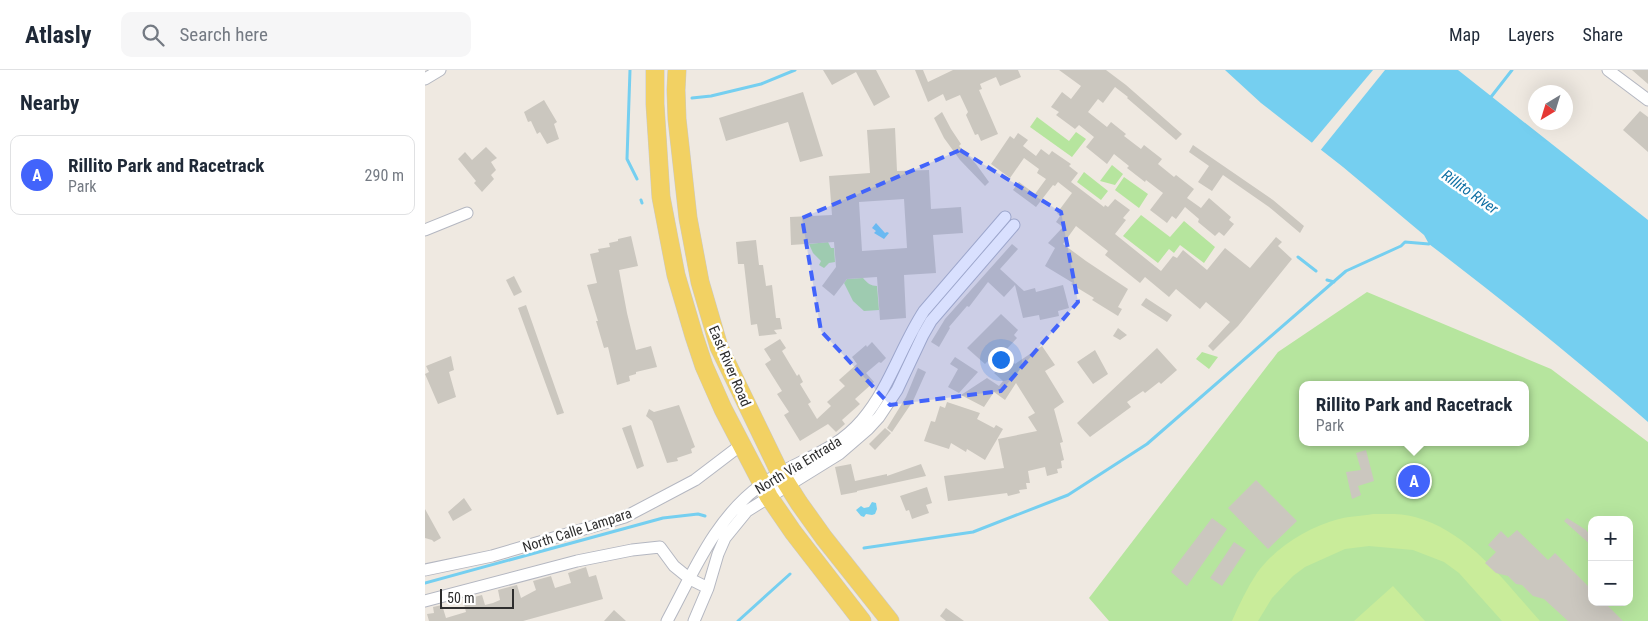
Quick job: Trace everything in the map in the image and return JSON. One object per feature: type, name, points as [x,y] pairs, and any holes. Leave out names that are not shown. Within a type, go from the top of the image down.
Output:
[{"type":"main road","name":"East River Road","points":[[655,70],[655,104],[661,197],[676,275],[693,336],[704,366],[741,445],[766,490],[793,532],[862,621]]},
{"type":"main road","name":"East River Road","points":[[677,70],[676,90],[680,152],[688,218],[700,282],[719,347],[784,479],[802,508],[890,621]]},
{"type":"street","points":[[425,79],[441,70]]},
{"type":"street","points":[[1608,70],[1648,100]]},
{"type":"street","points":[[425,230],[467,213]]},
{"type":"street","name":"North Via Entrada","points":[[667,621],[717,530],[741,500],[766,490],[784,479],[845,437],[862,420],[889,381],[915,325],[924,311],[1005,217]]},
{"type":"street","name":"North Via Entrada","points":[[784,479],[839,454],[879,417],[897,390],[931,321],[1015,225]]},
{"type":"street","name":"North Calle Lampara","points":[[425,570],[492,556],[625,517],[695,480],[741,445]]},
{"type":"street","name":"North Via Entrada","points":[[694,621],[708,588],[725,538],[766,490]]},
{"type":"street","name":"North Calle Lampara","points":[[425,601],[577,561],[632,550],[659,548],[673,566],[690,579],[708,588]]},
{"type":"highlighted area","points":[[960,150],[1061,212],[1078,302],[1001,391],[890,405],[821,331],[802,218]]},
{"type":"green space","points":[[1037,117],[1069,141],[1076,132],[1086,139],[1072,157],[1030,127]]},
{"type":"green space","points":[[1112,165],[1123,174],[1115,185],[1100,181]]},
{"type":"green space","points":[[1084,172],[1108,191],[1101,200],[1077,182]]},
{"type":"green space","points":[[1124,177],[1148,194],[1139,208],[1115,190]]},
{"type":"green space","points":[[1141,215],[1170,237],[1184,221],[1215,247],[1204,263],[1180,245],[1174,253],[1169,249],[1158,263],[1123,236]]},
{"type":"green space","points":[[828,242],[831,248],[834,248],[835,262],[829,263],[824,268],[819,265],[821,261],[813,253],[809,244]]},
{"type":"green space","points":[[863,278],[869,284],[877,286],[879,310],[864,311],[853,301],[844,283],[847,279]]},
{"type":"green space","points":[[1367,292],[1551,369],[1648,442],[1648,621],[1109,621],[1089,598],[1278,352]]},
{"type":"green space","points":[[1202,352],[1218,357],[1209,369],[1196,359]]},
{"type":"green space","points":[[1373,514],[1415,517],[1434,524],[1452,534],[1469,546],[1499,574],[1540,621],[1502,621],[1459,573],[1444,562],[1413,550],[1369,546],[1345,549],[1305,567],[1293,576],[1272,598],[1258,621],[1232,621],[1257,573],[1273,555],[1293,539],[1316,527],[1343,518]]},
{"type":"green space","points":[[1393,586],[1425,621],[1354,621]]},
{"type":"water","name":"Rillito River","points":[[1225,70],[1458,70],[1528,125],[1528,130],[1534,130],[1648,220],[1648,422],[1540,331],[1429,244],[1424,235],[1343,167],[1261,103]]},
{"type":"water","points":[[876,223],[885,233],[889,233],[884,239],[874,233],[876,231],[872,228]]},
{"type":"water","points":[[872,502],[876,503],[877,509],[875,514],[866,514],[864,517],[856,510],[861,506],[864,508],[869,507]]},
{"type":"pier","points":[[1373,70],[1385,70],[1319,152],[1310,145]]},
{"type":"building","points":[[823,70],[876,70],[890,97],[874,106],[856,72],[832,85]]},
{"type":"building","points":[[915,70],[923,70],[928,82],[953,70],[1018,70],[1021,77],[1000,86],[996,77],[980,84],[982,89],[979,90],[998,134],[981,141],[978,134],[975,135],[966,115],[968,112],[960,95],[946,101],[943,94],[928,102]]},
{"type":"building","points":[[1059,70],[1106,70],[1182,134],[1176,140],[1115,87],[1103,103],[1098,99],[1088,112],[1107,127],[1111,122],[1126,134],[1124,136],[1141,149],[1144,145],[1162,159],[1158,164],[1174,177],[1176,175],[1194,189],[1187,198],[1201,208],[1209,198],[1231,217],[1229,220],[1234,224],[1224,236],[1219,232],[1215,236],[1198,222],[1199,219],[1185,207],[1176,219],[1172,216],[1167,223],[1150,210],[1163,193],[1127,168],[1129,166],[1114,154],[1107,164],[1086,147],[1094,137],[1079,125],[1075,129],[1056,115],[1059,112],[1051,107],[1062,92],[1071,99],[1081,86]]},
{"type":"building","points":[[1632,70],[1648,70],[1648,84]]},
{"type":"building","points":[[803,92],[823,156],[800,162],[788,122],[726,141],[719,118]]},
{"type":"building","points":[[544,100],[557,122],[554,124],[559,139],[547,144],[540,132],[537,134],[531,121],[528,122],[524,112]]},
{"type":"building","points":[[1640,111],[1648,117],[1648,152],[1623,130]]},
{"type":"building","points":[[942,112],[961,144],[959,146],[976,164],[989,182],[985,186],[960,160],[944,138],[934,118]]},
{"type":"building","points":[[895,128],[897,171],[929,170],[931,209],[961,207],[963,233],[933,235],[936,273],[904,275],[906,318],[880,320],[877,277],[847,279],[834,296],[822,286],[836,267],[834,242],[791,245],[790,217],[832,215],[829,176],[870,173],[867,130]],"holes":[[[904,199],[907,248],[862,251],[859,202]]]},
{"type":"building","points":[[1018,133],[1028,140],[1023,146],[1036,156],[1041,149],[1049,155],[1052,151],[1071,164],[1069,166],[1078,173],[1071,182],[1104,207],[1105,205],[1108,207],[1115,199],[1130,210],[1123,218],[1126,220],[1115,234],[1161,271],[1173,256],[1177,258],[1183,250],[1207,270],[1225,248],[1250,268],[1276,237],[1282,242],[1278,246],[1292,259],[1238,326],[1213,351],[1208,346],[1230,322],[1206,302],[1200,309],[1176,289],[1169,297],[1145,277],[1140,283],[1105,255],[1108,251],[1076,226],[1063,244],[1128,289],[1118,307],[1122,309],[1118,316],[1092,300],[1094,298],[1071,284],[1073,283],[1045,266],[1055,248],[1048,243],[1063,227],[1056,222],[1060,216],[1057,213],[1072,193],[1058,182],[1055,186],[1053,185],[1036,207],[1013,190],[1019,182],[1035,194],[1046,179],[1037,173],[1039,169],[1024,158],[1010,178],[991,164],[1010,136],[1014,139]]},
{"type":"building","points":[[1193,145],[1273,200],[1304,226],[1300,233],[1269,207],[1223,175],[1212,191],[1198,182],[1209,166],[1189,152]]},
{"type":"building","points":[[486,147],[497,158],[491,162],[496,170],[491,175],[494,179],[482,192],[474,183],[476,181],[458,159],[465,152],[472,160]]},
{"type":"building","points":[[631,236],[638,266],[619,270],[627,313],[636,350],[651,346],[657,367],[636,372],[636,374],[629,376],[630,381],[617,385],[608,347],[604,348],[587,285],[597,283],[590,254],[599,252],[598,249],[610,247],[609,243],[618,241],[618,239]]},
{"type":"building","points":[[756,240],[759,265],[763,265],[766,286],[772,285],[776,318],[780,318],[782,329],[774,330],[777,334],[759,336],[757,324],[751,325],[744,264],[738,264],[736,242]]},
{"type":"building","points":[[1012,244],[1018,249],[1000,269],[1024,291],[1035,288],[1036,292],[1063,285],[1069,308],[1058,311],[1059,316],[1040,320],[1039,315],[1023,318],[1015,285],[1004,297],[988,282],[969,307],[967,306],[949,327],[939,347],[931,342],[945,319]]},
{"type":"building","points":[[514,276],[522,292],[514,296],[506,280]]},
{"type":"building","points":[[1146,298],[1172,315],[1167,322],[1141,305]]},
{"type":"building","points":[[526,305],[564,413],[557,415],[518,308]]},
{"type":"building","points":[[1001,314],[1018,330],[1014,335],[1017,338],[1004,352],[1000,348],[985,364],[967,348]]},
{"type":"building","points":[[1118,328],[1127,335],[1120,340],[1113,336]]},
{"type":"building","points":[[780,339],[786,348],[782,351],[797,376],[799,374],[803,382],[800,384],[811,402],[808,404],[817,419],[831,406],[827,402],[845,386],[839,380],[857,364],[852,357],[872,342],[886,358],[866,373],[874,382],[855,399],[860,404],[842,420],[845,424],[836,432],[828,424],[800,441],[784,415],[789,412],[777,394],[782,391],[765,364],[771,360],[764,349]]},
{"type":"building","points":[[1042,346],[1055,365],[1045,371],[1064,402],[1054,409],[1063,442],[1060,443],[1064,460],[1061,461],[1062,468],[1057,469],[1058,473],[1047,476],[1045,467],[1028,471],[1030,483],[1026,483],[1027,489],[1019,490],[1020,493],[1008,496],[1007,493],[948,501],[944,476],[1004,468],[998,439],[1037,431],[1028,417],[1035,413],[1016,383],[1005,400],[994,392],[984,407],[961,395],[987,378],[999,386],[1003,381],[994,373],[1013,361],[1015,364]]},
{"type":"building","points":[[1157,348],[1177,370],[1161,384],[1159,382],[1145,393],[1143,391],[1127,402],[1131,407],[1090,437],[1077,423]]},
{"type":"building","points":[[1095,350],[1108,374],[1093,384],[1077,362]]},
{"type":"building","points":[[451,356],[454,370],[449,372],[456,397],[438,404],[425,374],[429,372],[426,366]]},
{"type":"building","points":[[955,357],[978,372],[959,393],[948,387],[958,369],[950,364]]},
{"type":"building","points":[[918,368],[926,372],[913,401],[892,432],[887,428],[906,397]]},
{"type":"building","points":[[947,402],[980,413],[977,419],[994,428],[996,425],[1003,429],[985,460],[967,449],[966,452],[951,443],[949,449],[924,441],[931,421],[935,422],[940,406],[945,408]]},
{"type":"building","points":[[679,405],[695,447],[691,449],[692,453],[677,458],[678,461],[667,463],[652,421],[646,416],[649,409],[654,412]]},
{"type":"building","points":[[631,425],[644,466],[637,469],[622,428]]},
{"type":"building","points":[[885,428],[891,433],[875,450],[869,444]]},
{"type":"building","points":[[1366,450],[1374,481],[1358,486],[1361,495],[1352,499],[1346,472],[1361,470],[1356,453]]},
{"type":"building","points":[[851,464],[855,481],[887,474],[887,476],[921,464],[926,476],[841,495],[835,467]]},
{"type":"building","points":[[1256,480],[1297,521],[1268,549],[1228,508]]},
{"type":"building","points":[[927,487],[932,503],[926,505],[929,513],[912,519],[909,510],[906,511],[900,496]]},
{"type":"building","points":[[464,498],[472,510],[453,521],[448,512]]},
{"type":"building","points":[[425,509],[441,538],[434,542],[425,538]]},
{"type":"building","points":[[1212,518],[1227,529],[1187,586],[1171,572]]},
{"type":"building","points":[[1567,518],[1586,530],[1588,532],[1588,542],[1564,521]]},
{"type":"building","points":[[1517,530],[1548,560],[1555,553],[1588,586],[1588,606],[1608,606],[1623,621],[1568,621],[1544,599],[1533,596],[1522,585],[1516,584],[1508,576],[1496,573],[1485,563],[1496,552],[1488,545],[1501,531],[1508,538]]},
{"type":"building","points":[[1234,542],[1246,550],[1222,586],[1210,578]]},
{"type":"building","points":[[586,567],[589,577],[596,575],[603,599],[523,621],[429,621],[427,614],[434,613],[433,607],[442,605],[446,618],[466,612],[463,600],[482,595],[485,605],[493,603],[500,600],[498,590],[517,585],[521,598],[536,590],[533,581],[551,576],[555,588],[571,583],[568,573]]},
{"type":"building","points":[[946,608],[964,621],[946,621],[940,616]]},
{"type":"building","points":[[614,610],[626,621],[604,621]]},
{"type":"waterway","points":[[630,70],[627,159],[637,179]]},
{"type":"waterway","points":[[692,98],[711,96],[761,84],[795,70]]},
{"type":"waterway","points":[[1489,97],[1491,97],[1512,70]]},
{"type":"waterway","points":[[864,548],[973,532],[1068,495],[1147,444],[1346,271],[1401,246],[1405,242],[1429,244],[1432,241]]},
{"type":"waterway","points":[[1298,257],[1316,271]]},
{"type":"waterway","points":[[1327,280],[1334,282]]},
{"type":"waterway","points":[[425,583],[663,518],[698,514],[705,516]]},
{"type":"waterway","points":[[738,621],[790,574]]},
{"type":"place","name":"Rillito Park and Racetrack","points":[[1414,481]]}]
